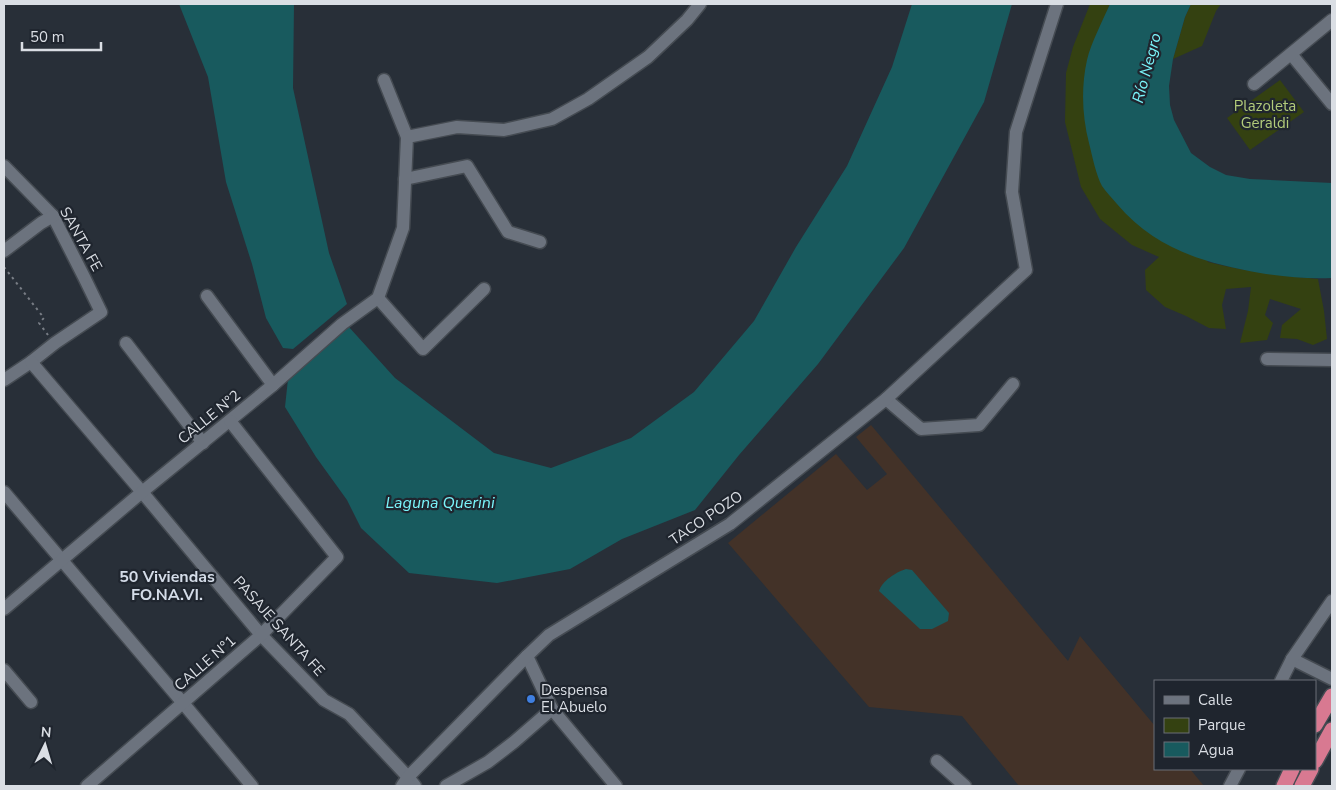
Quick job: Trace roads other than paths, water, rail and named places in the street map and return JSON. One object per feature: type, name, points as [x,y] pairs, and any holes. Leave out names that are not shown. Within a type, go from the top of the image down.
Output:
[{"type":"highway","points":[[1316,723],[1332,696]]},
{"type":"highway","points":[[1316,759],[1332,730]]},
{"type":"highway","points":[[1284,786],[1292,770]]},
{"type":"highway","points":[[1302,786],[1310,770]]},
{"type":"street","points":[[406,137],[457,127],[504,130],[552,119],[588,99],[648,57],[687,20],[700,4]]},
{"type":"street","name":"TACO POZO","points":[[408,783],[549,635],[730,524],[886,399],[1026,270],[1012,192],[1016,132],[1058,4]]},
{"type":"street","points":[[1254,84],[1332,20]]},
{"type":"street","points":[[1290,54],[1332,104]]},
{"type":"street","points":[[384,80],[406,137],[403,228],[378,298],[423,350],[484,289]]},
{"type":"street","name":"SANTA FE","points":[[4,166],[53,216],[101,312],[55,343],[32,362]]},
{"type":"street","points":[[404,179],[467,166],[508,232],[540,242]]},
{"type":"street","points":[[4,251],[53,216]]},
{"type":"street","points":[[207,296],[274,385]]},
{"type":"street","name":"CALLE N°2","points":[[4,609],[142,492],[274,385],[342,324],[378,298]]},
{"type":"street","points":[[126,343],[203,443]]},
{"type":"street","points":[[1267,359],[1332,360]]},
{"type":"street","points":[[4,380],[32,362]]},
{"type":"street","name":"PASAJE SANTA FE","points":[[32,362],[261,635],[324,700],[349,714],[408,783]]},
{"type":"street","points":[[886,399],[921,429],[979,425],[1013,384]]},
{"type":"street","name":"CALLE N°1","points":[[95,784],[183,702],[261,635],[337,557],[230,421]]},
{"type":"street","points":[[4,492],[252,786]]},
{"type":"street","points":[[1282,680],[1292,659],[1332,601]]},
{"type":"street","points":[[527,656],[552,709],[616,786]]},
{"type":"street","points":[[1292,659],[1332,679]]},
{"type":"street","points":[[4,670],[32,702]]},
{"type":"street","points":[[446,786],[488,762],[552,709]]},
{"type":"street","points":[[937,761],[965,786]]},
{"type":"street","points":[[1230,786],[1238,770]]},
{"type":"water","points":[[179,4],[294,4],[293,88],[329,253],[347,304],[293,349],[283,348],[266,318],[252,264],[226,182],[208,77]]},
{"type":"water","name":"Laguna Querini","points":[[912,4],[1012,4],[984,102],[904,248],[818,364],[739,455],[695,510],[622,539],[570,569],[497,583],[409,573],[361,528],[347,500],[316,457],[285,407],[288,379],[348,326],[395,378],[494,453],[551,468],[631,438],[694,392],[754,321],[796,247],[847,166],[892,67]]},
{"type":"water","name":"Río Negro","points":[[1110,4],[1191,4],[1185,17],[1173,59],[1169,86],[1170,105],[1174,120],[1191,153],[1210,167],[1226,175],[1250,179],[1332,183],[1332,278],[1278,276],[1200,259],[1164,243],[1148,232],[1132,219],[1105,190],[1096,171],[1087,133],[1083,91],[1089,53]]},
{"type":"water","points":[[906,569],[912,570],[949,613],[948,621],[932,629],[920,629],[879,591],[890,577]]},
{"type":"place","name":"Despensa El Abuelo","points":[[531,699]]},
{"type":"district","name":"50 Viviendas FO.NA.VI.","points":[[167,586]]},
{"type":"park label","name":"Plazoleta Geraldi","points":[[1265,114]]}]
